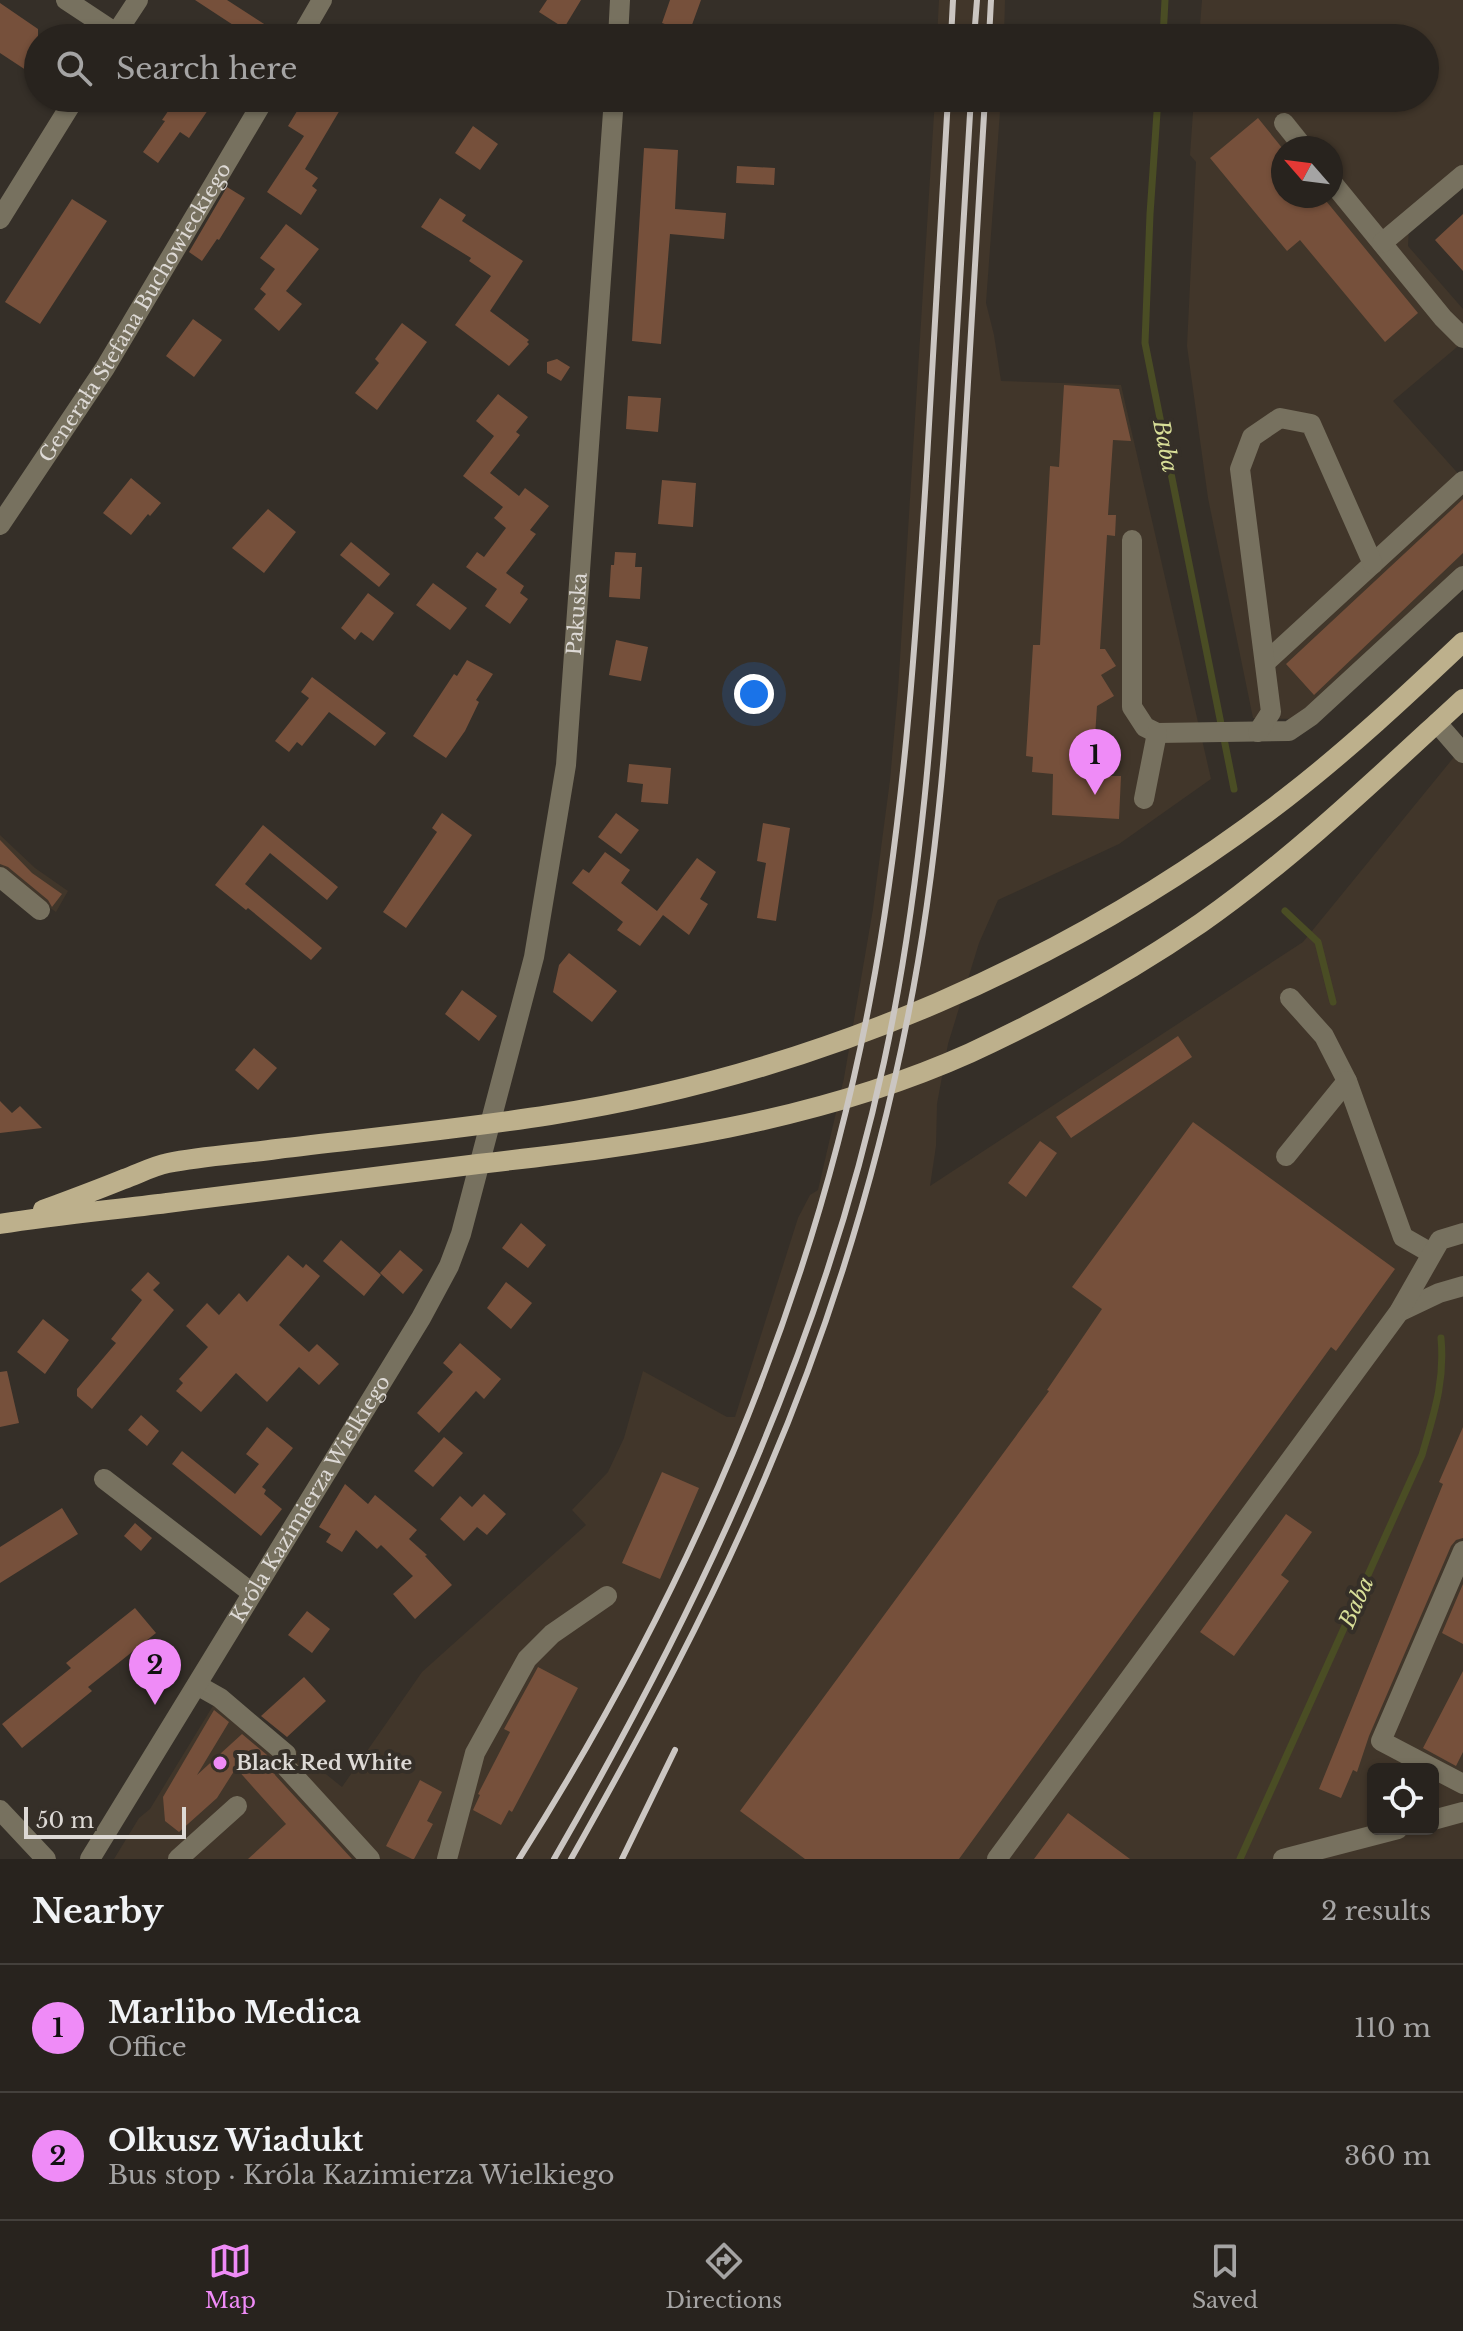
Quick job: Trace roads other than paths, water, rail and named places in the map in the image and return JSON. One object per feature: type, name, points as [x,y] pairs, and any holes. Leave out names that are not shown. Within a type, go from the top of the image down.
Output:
[{"type":"main road","points":[[5,1223],[165,1164],[551,1115],[670,1091],[784,1060],[880,1026],[985,981],[1065,941],[1128,905],[1230,838],[1287,797],[1463,642]]},
{"type":"main road","points":[[5,1223],[556,1156],[702,1134],[771,1120],[881,1087],[970,1053],[1092,991],[1202,922],[1319,831],[1463,699]]},
{"type":"street","points":[[66,0],[99,24]]},
{"type":"street","points":[[122,24],[138,0]]},
{"type":"street","points":[[308,24],[322,0]]},
{"type":"street","points":[[619,24],[620,0]]},
{"type":"street","points":[[0,219],[66,112]]},
{"type":"street","name":"Generała Stefana Buchowieckiego","points":[[0,525],[105,368],[257,112]]},
{"type":"street","name":"Pakuska","points":[[492,1123],[534,957],[566,765],[613,112]]},
{"type":"street","points":[[1284,123],[1294,136]]},
{"type":"street","points":[[1382,243],[1463,175]]},
{"type":"street","points":[[1343,196],[1443,318],[1463,338]]},
{"type":"street","points":[[1253,732],[1271,712],[1240,469],[1252,437],[1280,418],[1311,424],[1373,564]]},
{"type":"street","points":[[1265,663],[1463,481]]},
{"type":"street","points":[[1132,540],[1132,707],[1145,727],[1157,733],[1289,731],[1311,716],[1463,576]]},
{"type":"street","points":[[1437,723],[1463,753]]},
{"type":"street","points":[[1144,799],[1157,733]]},
{"type":"street","points":[[0,877],[40,910]]},
{"type":"street","points":[[1290,998],[1324,1036],[1347,1081],[1403,1237],[1431,1253]]},
{"type":"street","points":[[1286,1156],[1347,1081]]},
{"type":"street","name":"Króla Kazimierza Wielkiego","points":[[90,1859],[441,1282],[461,1234],[492,1123]]},
{"type":"street","points":[[997,1859],[1399,1312],[1440,1240],[1463,1233]]},
{"type":"street","points":[[1399,1312],[1439,1293],[1463,1286]]},
{"type":"street","points":[[104,1479],[252,1593]]},
{"type":"street","points":[[1463,1551],[1381,1741],[1463,1784]]},
{"type":"street","points":[[447,1859],[475,1753],[527,1659],[552,1634],[607,1596]]},
{"type":"street","points":[[197,1685],[220,1698],[286,1754],[285,1766],[370,1859]]},
{"type":"street","points":[[192,1855],[237,1806]]},
{"type":"street","points":[[0,1810],[46,1859]]},
{"type":"street","points":[[1439,1818],[1463,1812]]},
{"type":"street","points":[[1283,1859],[1375,1835]]},
{"type":"waterway","name":"Baba","points":[[1164,24],[1165,0]]},
{"type":"waterway","name":"Baba","points":[[1157,112],[1145,343],[1234,789]]},
{"type":"waterway","name":"Baba","points":[[1285,911],[1318,942],[1333,1002]]},
{"type":"waterway","name":"Baba","points":[[1240,1859],[1422,1455],[1440,1383],[1441,1338]]},
{"type":"railway","points":[[952,24],[953,0]]},
{"type":"railway","points":[[975,24],[977,0]]},
{"type":"railway","points":[[990,24],[991,0]]},
{"type":"railway","points":[[519,1859],[580,1759],[636,1657],[688,1553],[735,1446],[777,1337],[814,1227],[845,1114],[881,935],[906,739],[922,542],[947,112]]},
{"type":"railway","points":[[554,1859],[658,1669],[750,1473],[791,1373],[827,1271],[858,1167],[884,1062],[908,930],[931,731],[970,112]]},
{"type":"railway","points":[[571,1859],[675,1669],[723,1572],[790,1418],[850,1248],[896,1075],[928,900],[941,784],[955,608],[984,112]]},
{"type":"railway","points":[[622,1859],[675,1750]]},
{"type":"place","name":"Marlibo Medica","points":[[1095,795]]},
{"type":"place","name":"Olkusz Wiadukt","points":[[155,1705]]},
{"type":"place","name":"Black Red White","points":[[220,1763]]}]
